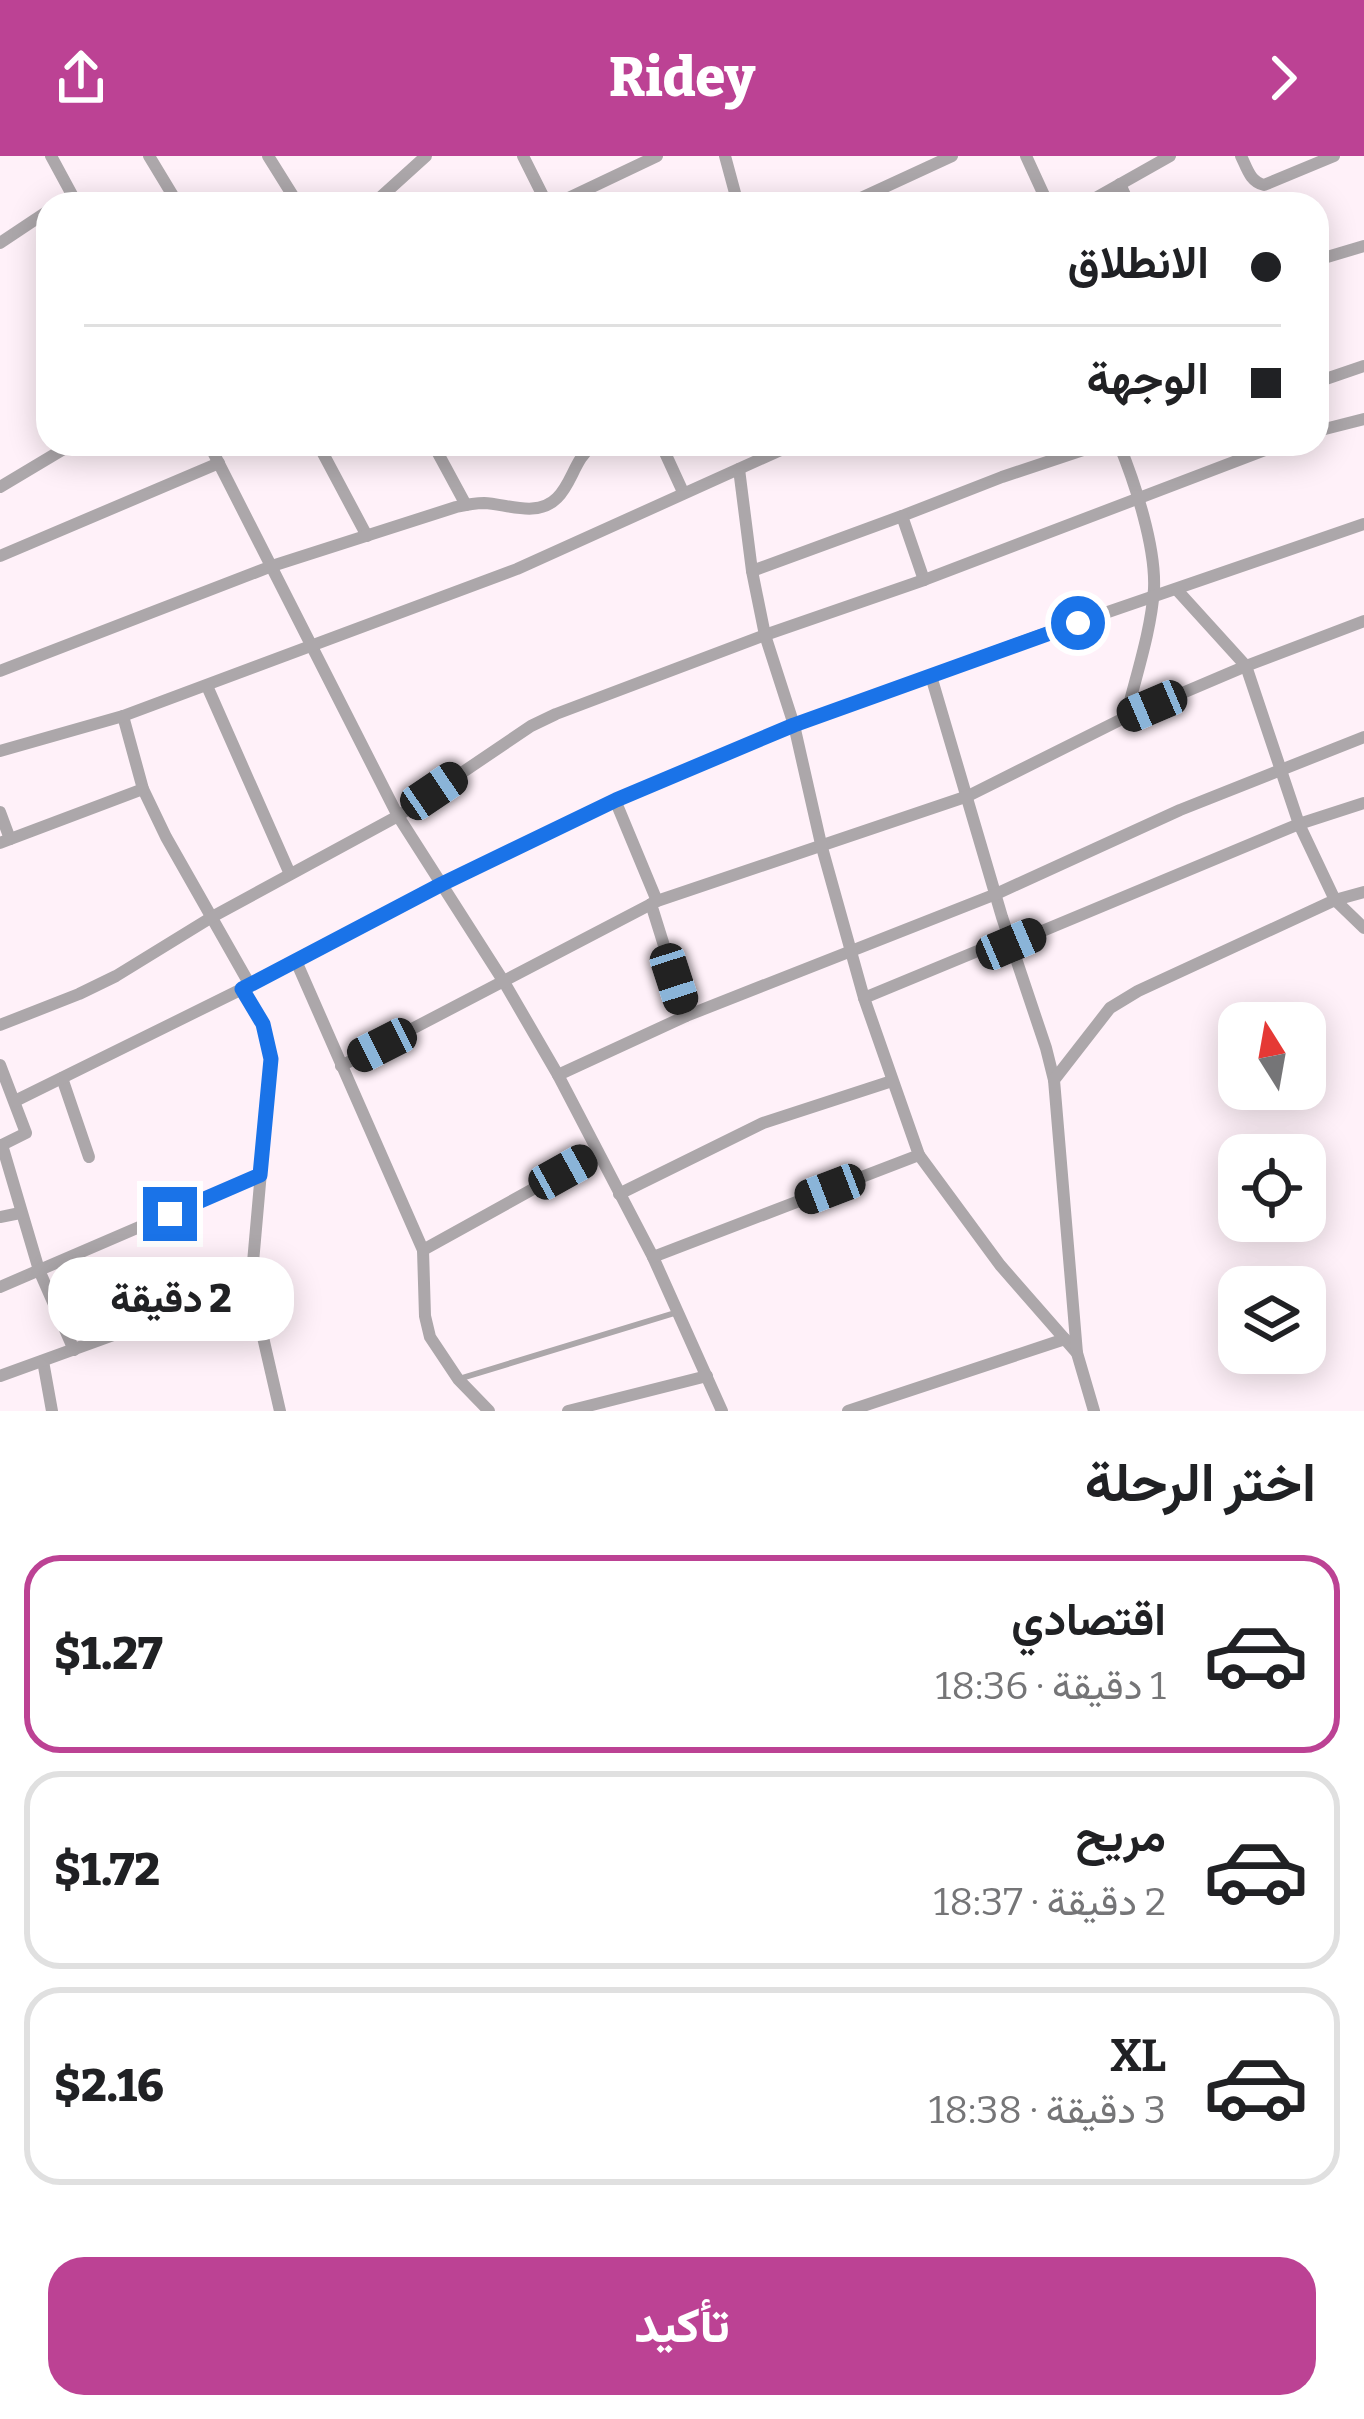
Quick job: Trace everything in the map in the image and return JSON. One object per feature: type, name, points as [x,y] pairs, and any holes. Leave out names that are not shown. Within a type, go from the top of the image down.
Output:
[{"type":"street","points":[[51,156],[71,192]]},
{"type":"street","points":[[149,156],[171,192]]},
{"type":"street","points":[[268,156],[290,192]]},
{"type":"street","points":[[386,192],[426,156]]},
{"type":"street","points":[[523,156],[541,192]]},
{"type":"street","points":[[581,192],[657,156]]},
{"type":"street","points":[[725,156],[735,192]]},
{"type":"street","points":[[874,192],[952,156]]},
{"type":"street","points":[[1026,156],[1042,192]]},
{"type":"street","points":[[1106,192],[1170,156]]},
{"type":"street","points":[[1241,156],[1250,175],[1264,184],[1334,156]]},
{"type":"street","points":[[1120,184],[1124,192]]},
{"type":"street","points":[[0,243],[36,219]]},
{"type":"street","points":[[1329,256],[1364,246]]},
{"type":"street","points":[[1329,378],[1364,366]]},
{"type":"street","points":[[1329,428],[1364,418]]},
{"type":"street","points":[[0,487],[52,456]]},
{"type":"street","points":[[215,456],[398,816],[558,1075],[653,1257],[722,1411]]},
{"type":"street","points":[[324,456],[367,536]]},
{"type":"street","points":[[440,456],[466,505]]},
{"type":"street","points":[[0,670],[272,566],[466,505],[487,503],[518,510],[550,504],[561,495],[582,456]]},
{"type":"street","points":[[666,456],[683,492]]},
{"type":"street","points":[[0,751],[123,716],[518,569],[768,456]]},
{"type":"street","points":[[752,571],[1065,456]]},
{"type":"street","points":[[1123,456],[1152,562],[1153,598],[1126,717]]},
{"type":"street","points":[[0,1025],[116,976],[212,916],[398,816],[531,726],[1249,456]]},
{"type":"street","points":[[0,556],[219,463]]},
{"type":"street","points":[[739,469],[752,571],[821,844],[864,998],[919,1155],[1000,1265],[1077,1353]]},
{"type":"street","points":[[902,516],[924,580]]},
{"type":"street","points":[[15,1101],[616,800],[794,725],[1364,524]]},
{"type":"street","points":[[1177,590],[1246,666],[1300,824],[1336,901],[1364,928]]},
{"type":"street","points":[[341,1066],[654,903],[968,796],[1126,717],[1364,620]]},
{"type":"street","points":[[931,676],[1054,1080],[1077,1353],[1094,1411]]},
{"type":"street","points":[[207,686],[290,874]]},
{"type":"street","points":[[123,716],[143,790],[246,987],[263,1024],[271,1059],[250,1285],[280,1411]]},
{"type":"street","points":[[558,1075],[686,1016],[996,894],[1180,810],[1364,736]]},
{"type":"street","points":[[0,812],[5,841],[143,790]]},
{"type":"street","points":[[616,800],[654,903],[686,1016]]},
{"type":"street","points":[[864,998],[1364,802]]},
{"type":"street","points":[[1054,1080],[1110,1008],[1364,892]]},
{"type":"street","points":[[296,961],[423,1250],[430,1337],[458,1379],[489,1411]]},
{"type":"street","points":[[0,1065],[26,1133],[1,1146],[39,1270],[74,1350]]},
{"type":"street","points":[[62,1078],[89,1157]]},
{"type":"street","points":[[619,1194],[763,1124],[892,1081]]},
{"type":"street","points":[[423,1250],[598,1153]]},
{"type":"street","points":[[653,1257],[919,1155]]},
{"type":"street","points":[[0,1287],[260,1175]]},
{"type":"street","points":[[0,1217],[20,1213]]},
{"type":"street","points":[[0,1376],[250,1285]]},
{"type":"street","points":[[848,1411],[1065,1339]]},
{"type":"street","points":[[43,1361],[52,1411]]},
{"type":"street","points":[[568,1411],[707,1376]]},
{"type":"lane","points":[[458,1379],[678,1312]]},
{"type":"route","points":[[170,1214],[260,1175],[271,1059],[263,1024],[242,989],[616,800],[794,725],[1078,623]]}]
